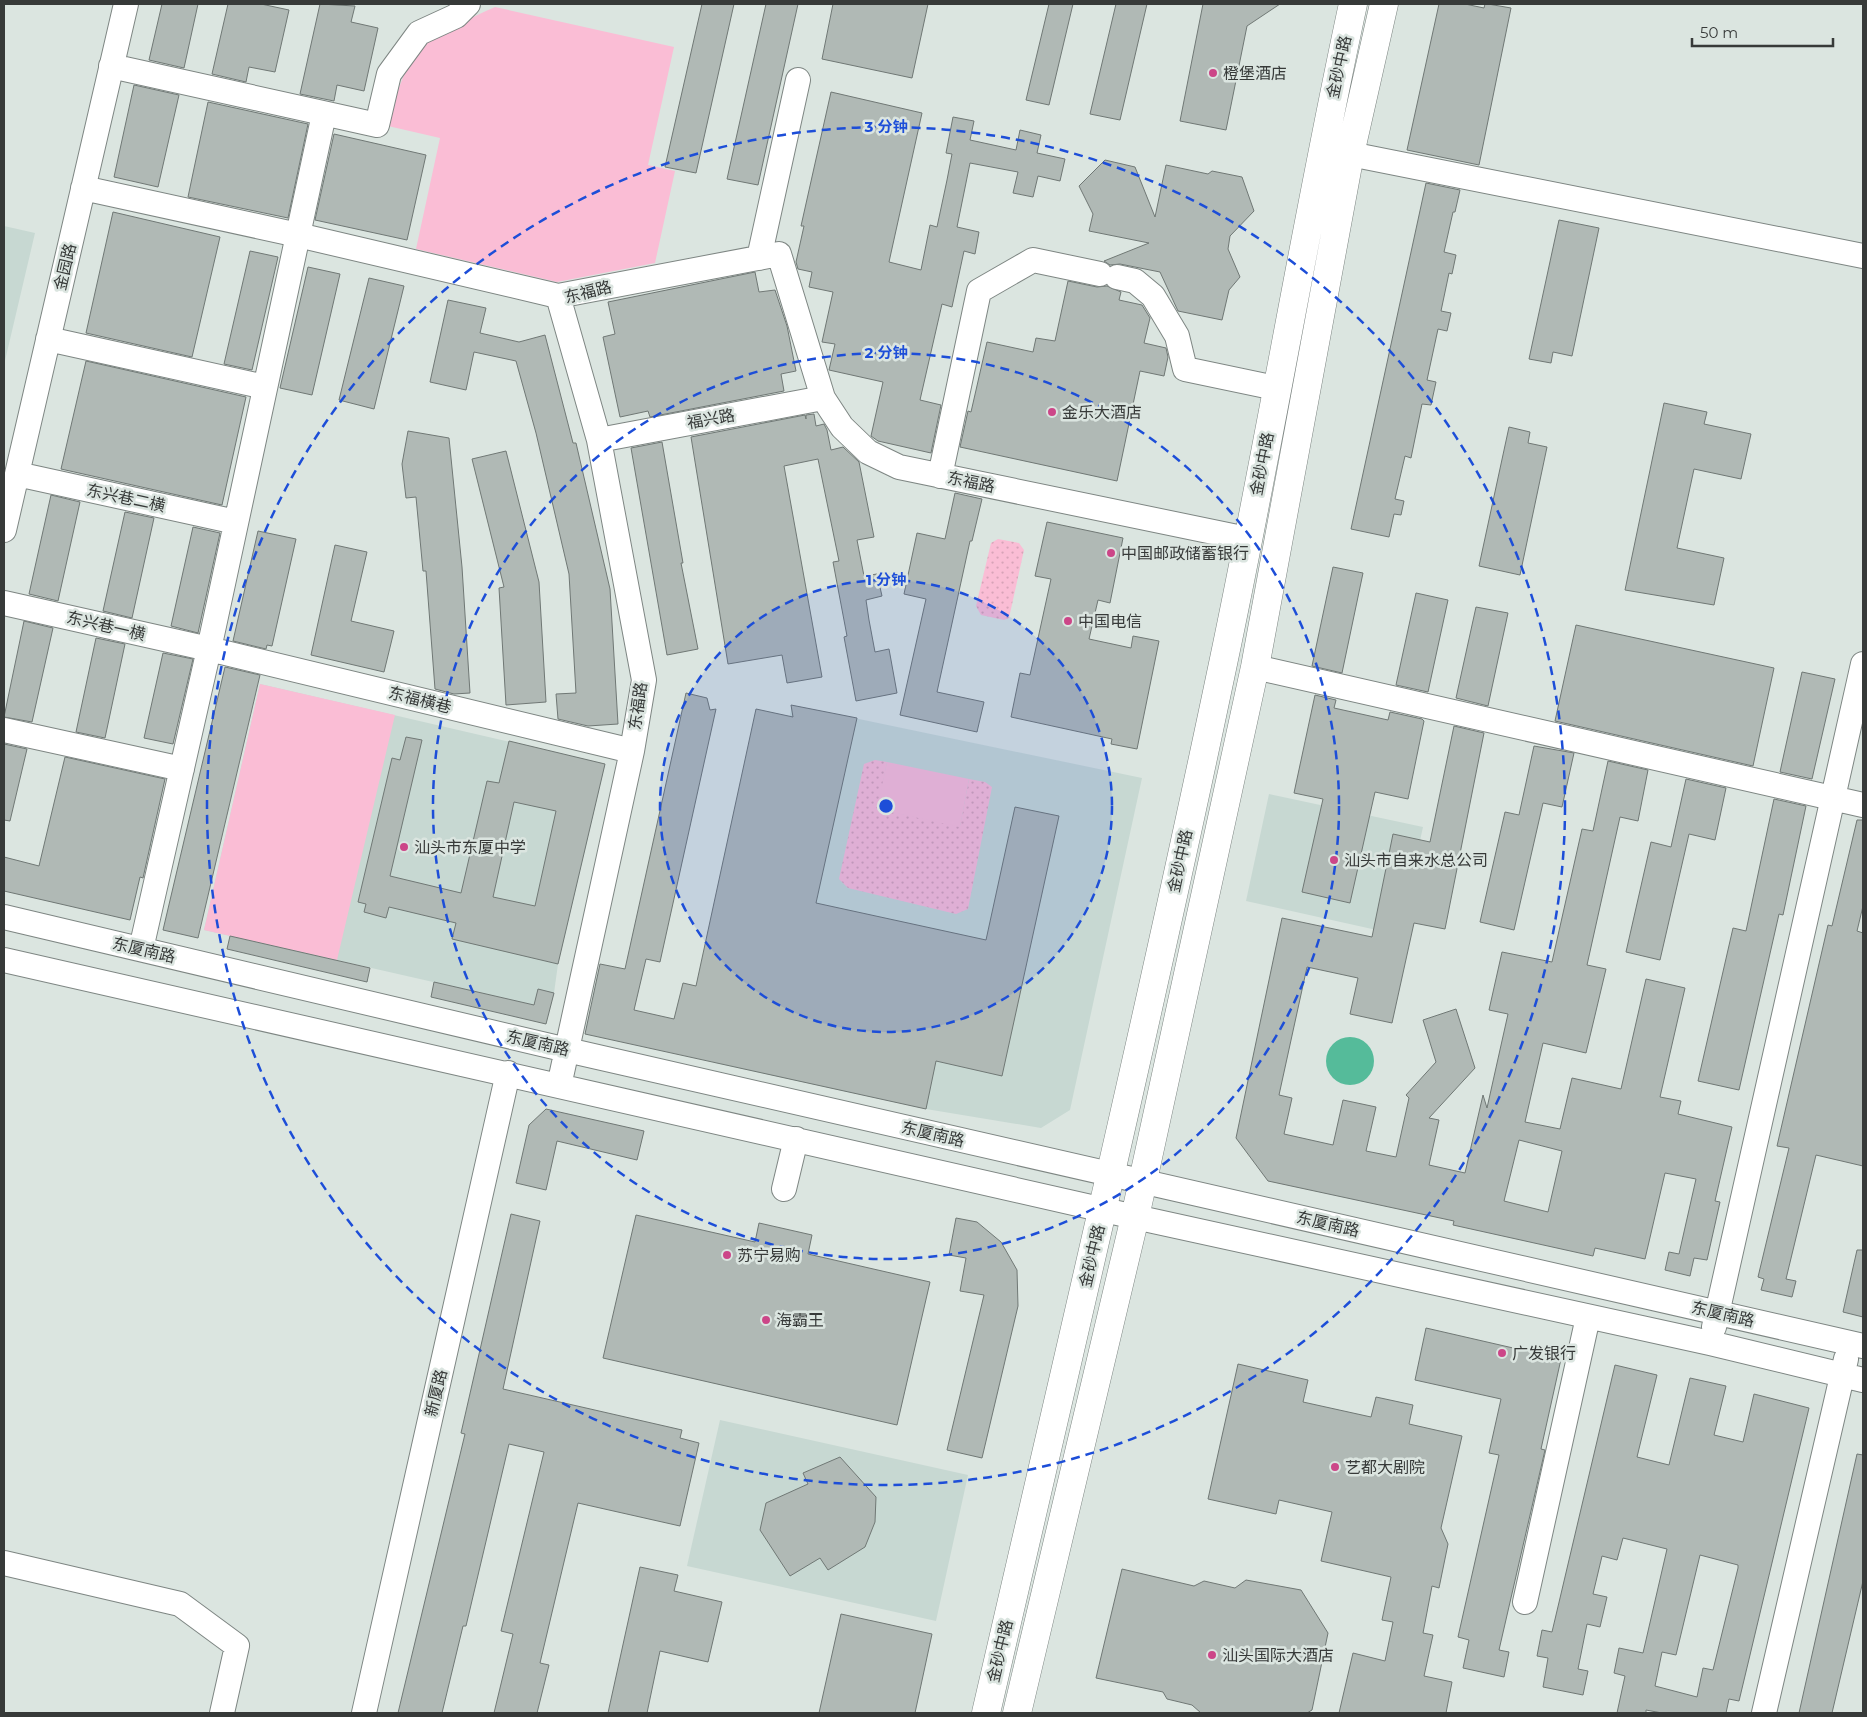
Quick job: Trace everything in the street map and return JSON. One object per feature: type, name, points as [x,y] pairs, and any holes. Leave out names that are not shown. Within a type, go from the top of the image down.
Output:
[{"type":"main road","name":"金砂中路","points":[[986,1713],[1103,1209],[1225,657],[1321,151],[1353,4]]},
{"type":"main road","name":"金砂中路","points":[[1017,1713],[1135,1217],[1256,667],[1350,154],[1384,4]]},
{"type":"street","name":"金园路","points":[[4,530],[126,4]]},
{"type":"street","points":[[112,66],[377,125],[389,74],[419,33],[456,16],[468,4]]},
{"type":"street","points":[[759,258],[798,80]]},
{"type":"street","points":[[141,949],[209,649],[324,114]]},
{"type":"street","points":[[1350,154],[1863,256]]},
{"type":"street","points":[[83,188],[298,234],[558,296]]},
{"type":"street","name":"东福路","points":[[558,1086],[632,751],[644,680],[600,440],[558,296],[779,254],[823,398],[842,427],[868,452],[899,468],[1247,539]]},
{"type":"street","points":[[940,476],[979,291],[1033,260],[1136,281],[1153,296],[1178,336],[1184,369],[1276,388]]},
{"type":"street","points":[[48,339],[265,387]]},
{"type":"street","name":"福兴路","points":[[600,440],[823,398]]},
{"type":"street","name":"东兴巷二横","points":[[17,474],[236,522]]},
{"type":"street","name":"东兴巷一横","points":[[4,603],[209,649]]},
{"type":"street","name":"东福横巷","points":[[209,649],[632,751]]},
{"type":"street","points":[[1710,1343],[1863,664]]},
{"type":"street","points":[[1256,667],[1863,805]]},
{"type":"street","points":[[4,730],[182,769]]},
{"type":"street","name":"东厦南路","points":[[4,917],[567,1050],[1856,1344]]},
{"type":"street","name":"东厦南路","points":[[4,960],[1135,1217],[1710,1343],[1853,1378]]},
{"type":"street","name":"新厦路","points":[[364,1713],[508,1073]]},
{"type":"street","points":[[784,1190],[796,1139]]},
{"type":"street","points":[[1525,1602],[1588,1316]]},
{"type":"street","points":[[1764,1713],[1853,1378],[1856,1344]]},
{"type":"street","points":[[4,1563],[180,1604],[237,1646],[222,1713]]},
{"type":"shaded area","points":[[495,7],[674,47],[648,165],[675,171],[655,263],[557,282],[416,249],[440,138],[388,126],[396,96],[407,69],[424,45],[454,26]]},
{"type":"shaded area","points":[[4,226],[35,233],[4,365]]},
{"type":"shaded area","points":[[998,539],[1019,543],[1024,550],[1009,618],[1004,620],[981,615],[976,606],[991,543]]},
{"type":"shaded area","name":"汕头市东厦中学","points":[[260,684],[605,764],[558,964],[554,993],[538,989],[534,1005],[204,930]]},
{"type":"shaded area","points":[[260,684],[395,715],[337,960],[204,930]]},
{"type":"shaded area","points":[[792,705],[1142,778],[1070,1110],[1041,1128],[926,1109],[715,1063]]},
{"type":"shaded area","points":[[875,760],[887,762],[878,809],[960,826],[969,779],[985,782],[992,787],[968,909],[956,914],[848,888],[839,879],[864,764]]},
{"type":"shaded area","points":[[887,762],[969,779],[960,827],[877,809]]},
{"type":"shaded area","points":[[1269,794],[1423,827],[1399,935],[1246,901]]},
{"type":"shaded area","points":[[1350,1037],[1359,1039],[1367,1044],[1372,1052],[1374,1061],[1372,1070],[1367,1078],[1359,1083],[1350,1085],[1341,1083],[1333,1078],[1328,1070],[1326,1061],[1328,1052],[1333,1044],[1341,1039]]},
{"type":"shaded area","points":[[720,1420],[968,1475],[936,1621],[687,1566]]},
{"type":"building","points":[[162,4],[198,4],[184,68],[149,60]]},
{"type":"building","points":[[228,4],[261,4],[289,10],[275,72],[249,67],[246,82],[212,74]]},
{"type":"building","points":[[320,4],[355,6],[351,22],[378,28],[364,91],[337,85],[334,101],[300,94]]},
{"type":"building","points":[[702,4],[734,4],[696,173],[665,167]]},
{"type":"building","points":[[766,4],[798,4],[758,185],[727,179]]},
{"type":"building","points":[[833,4],[928,4],[912,78],[822,59]]},
{"type":"building","points":[[1049,4],[1073,4],[1049,105],[1026,100]]},
{"type":"building","points":[[1116,4],[1147,4],[1120,120],[1090,114]]},
{"type":"building","name":"橙堡酒店","points":[[1203,4],[1280,4],[1247,26],[1226,130],[1180,121]]},
{"type":"building","points":[[1439,4],[1465,4],[1484,8],[1485,4],[1488,4],[1511,8],[1479,165],[1407,150]]},
{"type":"building","points":[[134,85],[179,95],[158,187],[114,177]]},
{"type":"building","points":[[831,92],[922,113],[889,262],[921,270],[930,225],[937,227],[947,180],[952,154],[946,153],[953,117],[974,121],[970,140],[1016,150],[1020,130],[1041,135],[1037,153],[1065,159],[1060,181],[1038,176],[1033,197],[1013,193],[1018,172],[970,163],[957,227],[979,232],[975,254],[964,251],[952,307],[942,304],[920,400],[941,405],[931,453],[878,441],[871,436],[883,382],[829,370],[835,344],[822,342],[833,292],[809,287],[812,272],[798,269],[796,262],[804,226],[801,226]]},
{"type":"building","points":[[208,102],[308,124],[288,218],[188,197]]},
{"type":"building","points":[[334,134],[426,155],[407,240],[315,220]]},
{"type":"building","points":[[1105,160],[1135,167],[1155,217],[1166,165],[1208,174],[1212,171],[1242,177],[1254,211],[1230,236],[1228,249],[1240,277],[1229,290],[1222,320],[1178,311],[1160,272],[1120,264],[1110,265],[1104,261],[1149,243],[1089,231],[1093,214],[1079,186]]},
{"type":"building","points":[[1426,183],[1460,190],[1444,252],[1456,255],[1452,274],[1449,273],[1441,311],[1451,313],[1447,331],[1438,329],[1427,380],[1436,382],[1431,405],[1422,404],[1411,458],[1405,456],[1395,499],[1404,501],[1401,515],[1394,514],[1389,537],[1351,529]]},
{"type":"building","points":[[113,212],[220,237],[192,357],[86,333]]},
{"type":"building","points":[[1559,220],[1599,228],[1572,356],[1553,352],[1551,363],[1529,359]]},
{"type":"building","points":[[250,251],[278,257],[252,370],[224,364]]},
{"type":"building","points":[[308,267],[340,274],[312,395],[280,388]]},
{"type":"building","points":[[755,272],[759,292],[775,290],[787,326],[796,371],[781,374],[784,391],[650,417],[648,411],[620,417],[603,337],[615,334],[608,302]]},
{"type":"building","points":[[369,278],[404,286],[374,409],[339,400]]},
{"type":"building","name":"金乐大酒店","points":[[1068,281],[1097,287],[1107,286],[1121,292],[1119,300],[1142,305],[1150,318],[1144,343],[1166,348],[1168,357],[1164,376],[1140,371],[1117,481],[960,447],[968,411],[971,412],[987,342],[1033,352],[1036,338],[1055,341]]},
{"type":"building","points":[[448,300],[486,308],[480,333],[519,342],[545,335],[573,443],[576,443],[610,589],[618,724],[588,726],[558,719],[556,694],[576,693],[569,574],[536,433],[516,361],[474,352],[466,390],[430,382]]},
{"type":"building","points":[[86,361],[246,397],[222,505],[61,469]]},
{"type":"building","points":[[1664,403],[1707,412],[1704,424],[1751,434],[1741,479],[1694,469],[1677,548],[1724,558],[1714,605],[1625,590]]},
{"type":"building","points":[[814,414],[816,426],[824,424],[827,430],[831,450],[843,447],[859,462],[874,537],[857,540],[864,576],[877,574],[882,596],[866,600],[869,620],[875,652],[889,649],[897,693],[856,701],[844,637],[847,636],[833,562],[839,561],[818,459],[784,466],[822,677],[787,683],[782,655],[728,664],[691,437],[805,415],[806,419],[806,415]]},
{"type":"building","points":[[1509,427],[1530,432],[1528,443],[1547,447],[1520,575],[1479,566]]},
{"type":"building","points":[[408,431],[449,438],[462,567],[470,693],[454,694],[435,689],[426,571],[423,571],[416,497],[406,498],[402,464]]},
{"type":"building","points":[[662,442],[683,563],[681,563],[698,649],[667,655],[631,448]]},
{"type":"building","points":[[506,451],[539,582],[546,702],[506,705],[499,588],[504,587],[472,459]]},
{"type":"building","points":[[955,493],[982,499],[972,541],[970,541],[937,692],[984,702],[977,732],[900,715],[926,599],[904,594],[917,533],[945,539]]},
{"type":"building","points":[[51,495],[80,502],[58,601],[29,594]]},
{"type":"building","points":[[125,512],[154,518],[132,618],[103,611]]},
{"type":"building","name":"中国电信","points":[[1047,522],[1123,538],[1110,603],[1098,600],[1089,639],[1131,648],[1133,636],[1159,641],[1137,749],[1111,744],[1112,739],[1011,717],[1020,673],[1030,675],[1051,579],[1035,576]]},
{"type":"building","points":[[193,527],[220,533],[198,633],[171,626]]},
{"type":"building","points":[[258,531],[296,539],[272,646],[267,645],[266,649],[233,641]]},
{"type":"building","points":[[335,545],[367,552],[351,621],[394,631],[384,672],[311,655]]},
{"type":"building","points":[[1333,567],[1363,573],[1342,673],[1312,666]]},
{"type":"building","points":[[1416,593],[1448,600],[1428,692],[1396,685]]},
{"type":"building","points":[[1476,607],[1508,613],[1488,706],[1456,698]]},
{"type":"building","points":[[24,621],[53,628],[32,722],[4,717]]},
{"type":"building","points":[[1576,625],[1774,668],[1753,766],[1555,721]]},
{"type":"building","points":[[96,638],[125,644],[105,738],[76,732]]},
{"type":"building","points":[[163,653],[193,659],[173,744],[144,738]]},
{"type":"building","points":[[225,667],[260,675],[198,938],[163,930]]},
{"type":"building","points":[[1802,672],[1835,679],[1812,779],[1780,772]]},
{"type":"building","points":[[686,693],[707,698],[710,710],[716,709],[660,962],[646,959],[634,1010],[674,1019],[683,983],[696,986],[756,709],[793,717],[791,705],[857,718],[816,903],[986,940],[1015,807],[1059,816],[1002,1076],[936,1061],[926,1109],[585,1034],[600,964],[625,969]]},
{"type":"building","points":[[1315,695],[1336,700],[1334,708],[1388,720],[1390,712],[1424,721],[1408,799],[1375,792],[1350,903],[1302,892],[1323,799],[1294,793]]},
{"type":"building","points":[[1454,726],[1484,733],[1445,929],[1414,923],[1392,1023],[1350,1014],[1358,978],[1307,967],[1279,1095],[1292,1098],[1284,1134],[1333,1145],[1343,1100],[1376,1107],[1366,1151],[1396,1157],[1409,1098],[1406,1095],[1436,1062],[1423,1020],[1456,1009],[1475,1068],[1429,1118],[1439,1120],[1429,1165],[1465,1173],[1483,1095],[1487,1108],[1508,1014],[1489,1010],[1502,952],[1552,962],[1582,829],[1593,831],[1608,761],[1648,770],[1638,821],[1620,817],[1587,965],[1606,969],[1586,1053],[1543,1043],[1525,1122],[1560,1129],[1572,1078],[1621,1089],[1646,979],[1685,988],[1660,1097],[1681,1101],[1678,1114],[1732,1127],[1715,1201],[1720,1202],[1707,1260],[1694,1258],[1690,1276],[1665,1270],[1669,1252],[1679,1254],[1696,1179],[1665,1173],[1645,1259],[1595,1248],[1593,1256],[1453,1225],[1454,1221],[1268,1181],[1236,1138],[1282,918],[1372,937],[1393,834],[1430,842]],"holes":[[[1519,1140],[1562,1151],[1548,1212],[1504,1201]]]},
{"type":"building","points":[[406,737],[422,740],[390,876],[461,893],[487,781],[499,783],[509,741],[605,764],[558,964],[452,939],[456,923],[389,907],[386,918],[364,912],[366,904],[358,902],[392,758],[400,760]],"holes":[[[514,802],[556,811],[535,906],[493,897]]]},
{"type":"building","points":[[4,744],[27,749],[10,821],[4,820]]},
{"type":"building","points":[[1534,746],[1574,753],[1562,807],[1543,803],[1514,930],[1480,922],[1505,812],[1519,815]]},
{"type":"building","points":[[65,757],[165,779],[143,878],[140,877],[130,920],[4,891],[4,857],[39,866]]},
{"type":"building","points":[[1686,779],[1726,788],[1715,840],[1689,834],[1660,960],[1626,952],[1651,842],[1671,847]]},
{"type":"building","points":[[1774,799],[1806,806],[1783,915],[1779,914],[1739,1090],[1698,1081],[1733,928],[1746,931]]},
{"type":"building","points":[[1857,820],[1863,820],[1863,906],[1857,931],[1863,933],[1863,1166],[1816,1155],[1786,1279],[1796,1281],[1792,1297],[1761,1290],[1764,1279],[1758,1277],[1789,1148],[1777,1146],[1828,925],[1832,926]]},
{"type":"building","points":[[230,936],[370,968],[367,982],[227,949]]},
{"type":"building","points":[[434,982],[534,1005],[538,989],[554,993],[546,1024],[431,997]]},
{"type":"building","points":[[546,1109],[644,1131],[637,1160],[557,1141],[546,1190],[516,1183],[529,1125]]},
{"type":"building","points":[[511,1214],[540,1221],[503,1389],[682,1430],[680,1438],[699,1443],[680,1526],[578,1503],[540,1663],[549,1665],[537,1713],[494,1713],[513,1634],[501,1631],[544,1452],[509,1444],[466,1626],[463,1626],[442,1713],[398,1713],[465,1434],[461,1433]]},
{"type":"building","name":"海霸王","points":[[636,1215],[755,1242],[759,1223],[812,1235],[808,1254],[930,1282],[897,1425],[603,1358]]},
{"type":"building","points":[[956,1218],[977,1222],[1001,1242],[1017,1270],[1018,1306],[982,1458],[947,1450],[984,1295],[960,1291],[966,1258],[949,1255]]},
{"type":"building","points":[[1857,1250],[1863,1250],[1863,1317],[1843,1312]]},
{"type":"building","points":[[1426,1328],[1561,1359],[1541,1449],[1545,1450],[1499,1650],[1509,1652],[1504,1677],[1463,1668],[1469,1640],[1458,1637],[1499,1455],[1489,1453],[1501,1399],[1415,1380]]},
{"type":"building","name":"艺都大剧院","points":[[1238,1364],[1308,1380],[1303,1402],[1371,1417],[1376,1397],[1413,1405],[1409,1424],[1462,1436],[1441,1528],[1448,1544],[1439,1588],[1432,1586],[1423,1633],[1433,1635],[1424,1676],[1452,1682],[1446,1713],[1339,1713],[1353,1653],[1385,1661],[1393,1622],[1382,1620],[1391,1577],[1321,1561],[1332,1512],[1279,1500],[1276,1514],[1208,1499]]},
{"type":"building","points":[[1615,1365],[1657,1375],[1637,1457],[1669,1465],[1690,1378],[1726,1386],[1714,1435],[1743,1442],[1754,1394],[1809,1408],[1739,1701],[1729,1699],[1726,1713],[1662,1713],[1646,1710],[1646,1713],[1617,1713],[1625,1676],[1614,1673],[1619,1648],[1643,1653],[1667,1549],[1623,1538],[1617,1560],[1602,1556],[1593,1594],[1607,1597],[1600,1627],[1587,1624],[1578,1669],[1588,1671],[1583,1695],[1543,1687],[1548,1658],[1537,1656],[1542,1630],[1552,1632]],"holes":[[[1700,1555],[1738,1565],[1713,1670],[1703,1668],[1697,1697],[1655,1686],[1662,1652],[1676,1655]]]},
{"type":"building","points":[[1857,1454],[1863,1455],[1863,1581],[1832,1713],[1799,1713]]},
{"type":"building","points":[[840,1457],[876,1497],[875,1522],[865,1547],[828,1570],[820,1558],[790,1576],[760,1530],[766,1503],[808,1484],[803,1473]]},
{"type":"building","points":[[640,1567],[678,1575],[674,1591],[722,1602],[708,1662],[660,1651],[647,1713],[608,1713]]},
{"type":"building","name":"汕头国际大酒店","points":[[1122,1569],[1194,1586],[1204,1581],[1235,1588],[1246,1580],[1301,1590],[1328,1633],[1312,1710],[1307,1713],[1201,1713],[1192,1705],[1167,1699],[1163,1692],[1096,1678]]},
{"type":"building","points":[[841,1614],[932,1634],[915,1713],[819,1713]]},
{"type":"place","name":"橙堡酒店","points":[[1213,73]]},
{"type":"place","name":"金乐大酒店","points":[[1052,412]]},
{"type":"place","name":"中国邮政储蓄银行","points":[[1111,553]]},
{"type":"place","name":"中国电信","points":[[1068,621]]},
{"type":"place","name":"汕头市东厦中学","points":[[404,847]]},
{"type":"place","name":"汕头市自来水总公司","points":[[1334,860]]},
{"type":"place","name":"苏宁易购","points":[[727,1255]]},
{"type":"place","name":"海霸王","points":[[766,1320]]},
{"type":"place","name":"广发银行","points":[[1502,1353]]},
{"type":"place","name":"艺都大剧院","points":[[1335,1467]]},
{"type":"place","name":"汕头国际大酒店","points":[[1212,1655]]}]
